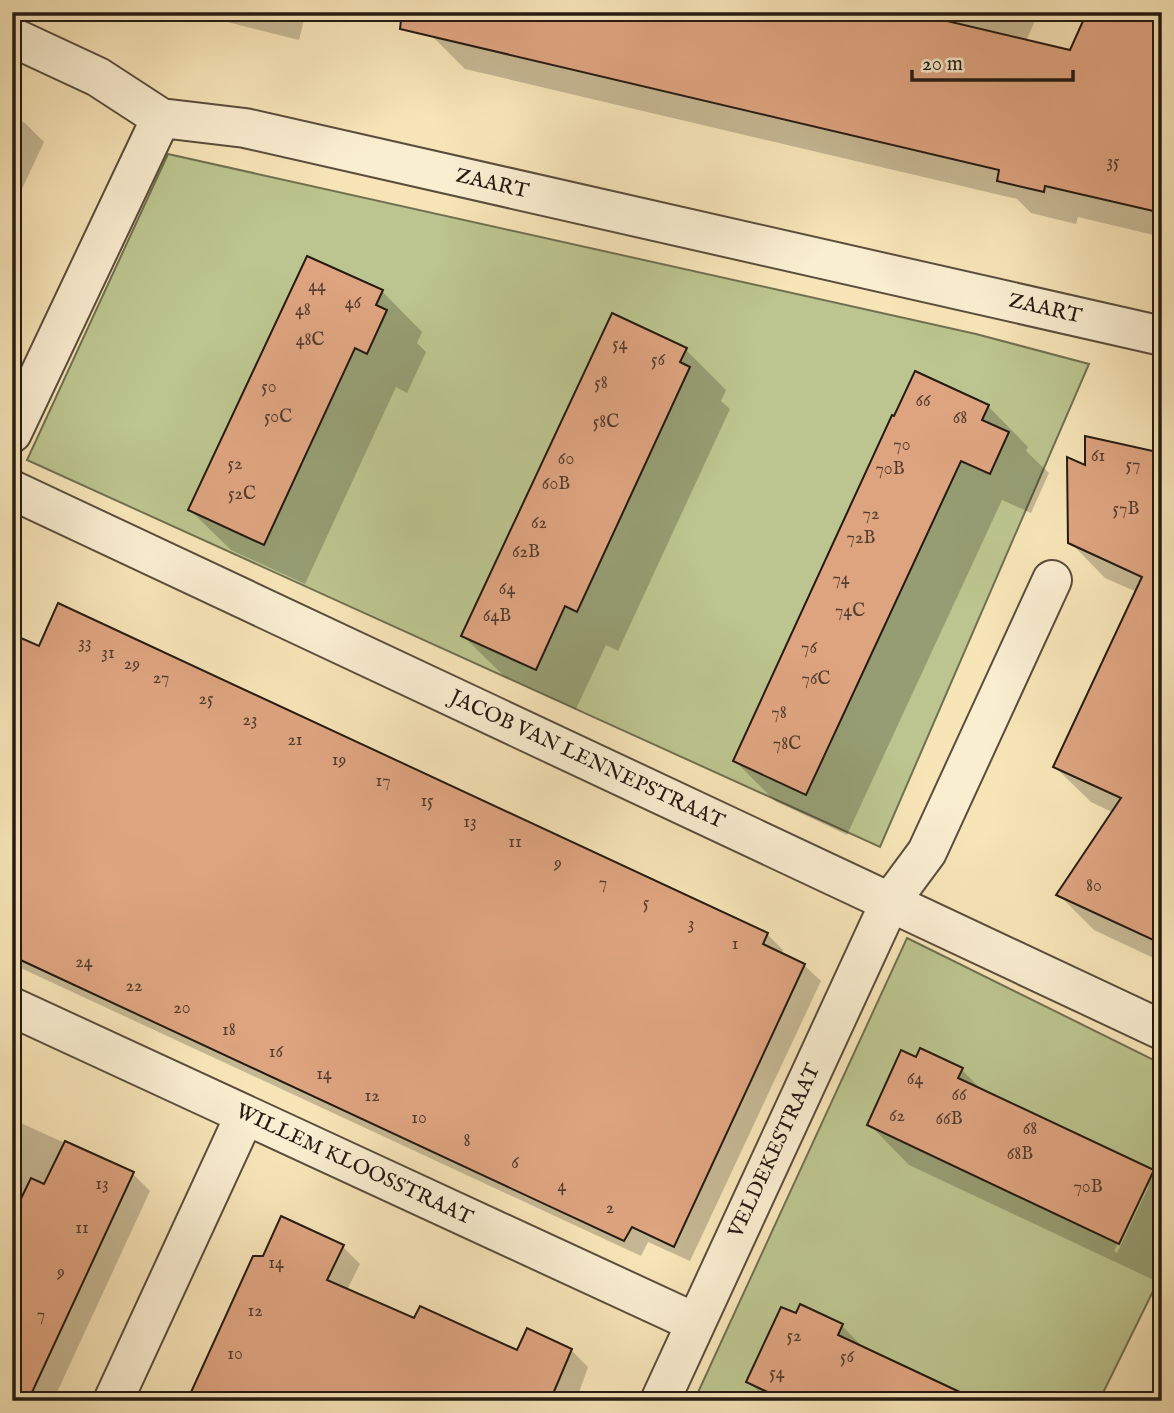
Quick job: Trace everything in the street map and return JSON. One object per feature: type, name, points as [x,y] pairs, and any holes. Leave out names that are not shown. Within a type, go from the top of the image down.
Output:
[{"type":"street","points":[[12,37],[98,77],[161,118],[12,433]]},
{"type":"street","name":"ZAART","points":[[161,118],[246,128],[1162,336]]},
{"type":"street","name":"JACOB VAN LENNEPSTRAAT","points":[[12,490],[1162,1030]]},
{"type":"street","points":[[890,902],[927,852],[1052,580]]},
{"type":"street","name":"VELDEKESTRAAT","points":[[660,1401],[890,902]]},
{"type":"street","name":"WILLEM KLOOSSTRAAT","points":[[12,1007],[696,1323]]},
{"type":"street","points":[[113,1401],[244,1115]]},
{"type":"green space","points":[[168,154],[976,334],[1089,364],[880,847],[27,460]]},
{"type":"green space","points":[[907,938],[1162,1064],[1162,1273],[1099,1401],[694,1401]]},
{"type":"building","points":[[402,12],[909,12],[1070,50],[1087,12],[1162,12],[1162,213],[1045,186],[1044,192],[997,181],[999,170],[400,29]]},
{"type":"building","points":[[307,256],[383,290],[376,305],[387,310],[367,354],[355,348],[264,545],[188,510]]},
{"type":"building","points":[[612,313],[687,348],[680,362],[690,367],[577,612],[565,606],[536,670],[461,636]]},
{"type":"building","points":[[915,371],[989,405],[982,420],[1009,432],[990,474],[961,461],[806,795],[733,761],[892,415],[894,416]]},
{"type":"building","points":[[1085,436],[1162,453],[1162,944],[1056,895],[1121,798],[1053,767],[1142,577],[1068,543],[1067,457],[1085,465]]},
{"type":"building","points":[[58,603],[768,933],[763,944],[805,964],[674,1247],[632,1227],[624,1241],[12,956],[12,634],[39,646]]},
{"type":"building","points":[[920,1048],[963,1068],[958,1078],[1154,1170],[1119,1244],[867,1125],[901,1050],[916,1057]]},
{"type":"building","points":[[65,1141],[134,1172],[28,1401],[12,1401],[12,1217],[31,1178],[44,1184]]},
{"type":"building","points":[[281,1216],[344,1245],[327,1280],[414,1318],[420,1306],[517,1350],[527,1328],[572,1349],[550,1401],[187,1401],[253,1256],[263,1256]]},
{"type":"building","points":[[800,1304],[843,1324],[838,1335],[979,1401],[787,1401],[746,1382],[781,1307],[796,1313]]}]
